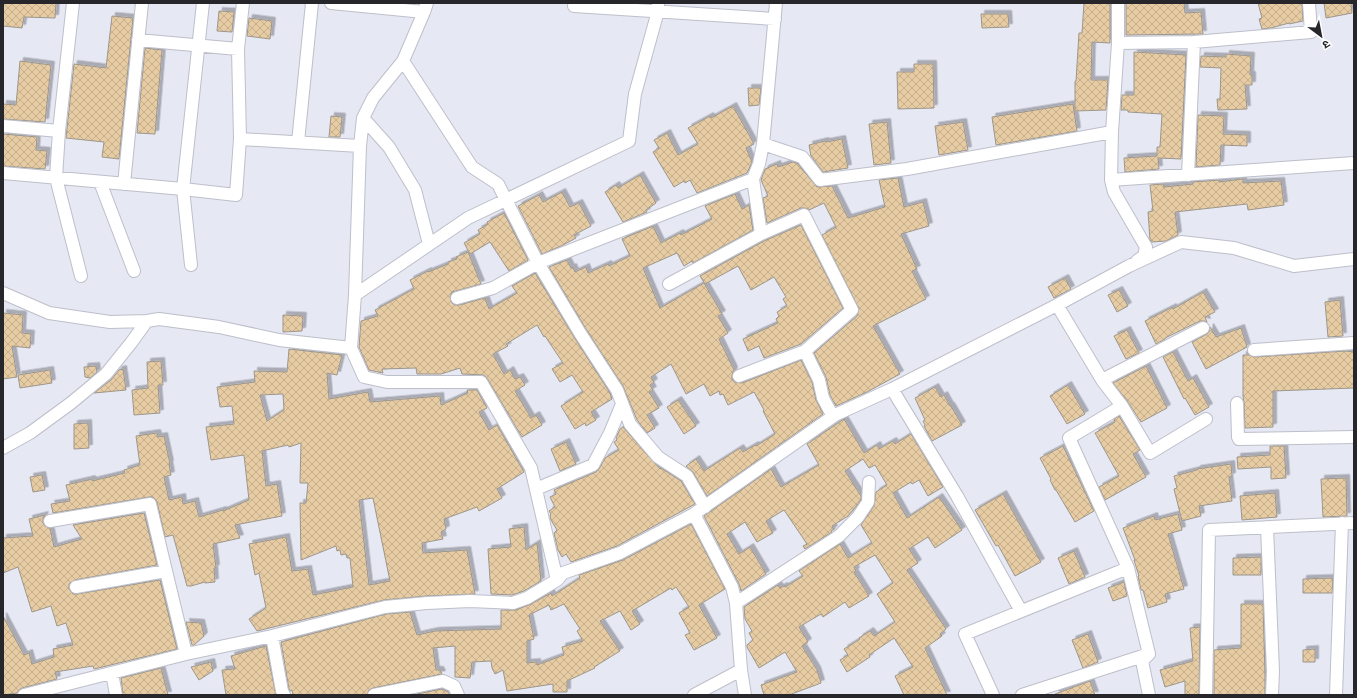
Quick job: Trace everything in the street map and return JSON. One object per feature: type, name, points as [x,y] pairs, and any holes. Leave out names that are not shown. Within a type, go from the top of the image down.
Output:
[{"type":"street","points":[[73,3],[59,131],[56,178],[81,276]]},
{"type":"street","points":[[124,184],[142,3]]},
{"type":"street","points":[[191,265],[183,189],[202,3]]},
{"type":"street","points":[[3,173],[236,195],[240,139],[238,49],[243,3]]},
{"type":"street","points":[[298,142],[312,3]]},
{"type":"street","points":[[331,3],[425,7],[403,61],[373,98],[363,118],[360,146],[355,296],[351,348],[364,377],[387,382],[481,382],[531,468],[557,580]]},
{"type":"street","points":[[761,234],[753,179],[759,164],[763,144],[776,3]]},
{"type":"street","points":[[1118,3],[1118,43],[1112,132],[1111,180],[1114,192],[1146,246],[1144,256],[1130,266]]},
{"type":"street","points":[[1118,43],[1194,42],[1311,32],[1309,3]]},
{"type":"street","points":[[574,6],[658,7],[775,19]]},
{"type":"street","points":[[355,296],[468,218],[629,141],[635,94],[658,7]]},
{"type":"street","points":[[138,40],[238,49]]},
{"type":"street","points":[[1188,175],[1194,42]]},
{"type":"street","points":[[403,61],[472,167],[498,184],[538,263],[580,333],[617,390],[630,424],[658,457],[687,476],[704,507]]},
{"type":"street","points":[[363,118],[389,147],[415,190],[429,244]]},
{"type":"street","points":[[3,126],[59,131]]},
{"type":"street","points":[[763,144],[802,157],[820,180],[907,169],[1112,132]]},
{"type":"street","points":[[240,139],[360,146]]},
{"type":"street","points":[[1111,180],[1354,163]]},
{"type":"street","points":[[457,298],[493,288],[538,263],[753,179]]},
{"type":"street","points":[[100,182],[134,271]]},
{"type":"street","points":[[669,284],[761,234],[804,215],[852,310],[805,351],[739,376]]},
{"type":"street","points":[[24,695],[186,654],[272,636],[384,607],[470,601],[513,603],[527,598],[557,580],[563,573],[620,553],[694,514],[835,415],[1057,305],[1130,266],[1181,242],[1234,248],[1294,266],[1354,259]]},
{"type":"street","points":[[3,292],[49,313],[110,322],[147,321],[159,319],[219,327],[279,340],[351,348]]},
{"type":"street","points":[[1057,305],[1102,380],[1122,406],[1150,453],[1206,419]]},
{"type":"street","points":[[3,448],[30,433],[71,403],[106,374],[131,344],[147,321]]},
{"type":"street","points":[[1102,380],[1202,328]]},
{"type":"street","points":[[1254,350],[1354,343]]},
{"type":"street","points":[[805,351],[819,380],[823,398],[831,413],[835,415]]},
{"type":"street","points":[[892,388],[957,496],[1021,611]]},
{"type":"street","points":[[1237,403],[1239,439],[1354,436]]},
{"type":"street","points":[[536,489],[593,465],[610,433],[622,404]]},
{"type":"street","points":[[1122,406],[1069,438],[1128,568],[1149,654]]},
{"type":"street","points":[[736,603],[839,536],[858,517],[868,502],[869,482]]},
{"type":"street","points":[[50,521],[150,504],[186,654]]},
{"type":"street","points":[[694,514],[732,588],[736,603],[741,670],[745,695]]},
{"type":"street","points":[[1206,695],[1209,530],[1348,523],[1336,695]]},
{"type":"street","points":[[1267,527],[1273,671],[1272,695]]},
{"type":"street","points":[[993,695],[965,634],[1128,568]]},
{"type":"street","points":[[76,587],[166,571]]},
{"type":"street","points":[[272,636],[284,695]]},
{"type":"street","points":[[1022,695],[1149,654]]},
{"type":"street","points":[[1149,654],[1142,661],[1149,695]]},
{"type":"street","points":[[694,695],[741,670]]},
{"type":"street","points":[[112,673],[116,695]]},
{"type":"street","points":[[374,695],[443,681],[454,686],[458,695]]},
{"type":"building","points":[[3,3],[56,3],[55,18],[24,17],[22,28],[3,26]]},
{"type":"building","points":[[1084,3],[1110,3],[1110,43],[1092,42],[1091,80],[1108,80],[1106,110],[1075,111],[1075,81],[1079,33],[1082,33]]},
{"type":"building","points":[[1126,3],[1184,3],[1185,13],[1201,12],[1203,34],[1126,35]]},
{"type":"building","points":[[1258,3],[1302,3],[1303,21],[1262,29],[1259,19],[1262,18]]},
{"type":"building","points":[[1324,3],[1351,3],[1352,13],[1326,18]]},
{"type":"building","points":[[219,11],[234,12],[232,32],[217,31]]},
{"type":"building","points":[[981,14],[1008,14],[1009,27],[982,28]]},
{"type":"building","points":[[112,16],[133,18],[119,159],[102,157],[104,142],[66,138],[74,64],[106,68]]},
{"type":"building","points":[[249,18],[272,21],[270,39],[247,36]]},
{"type":"building","points":[[145,48],[162,50],[155,134],[137,133]]},
{"type":"building","points":[[1134,52],[1186,55],[1181,159],[1158,158],[1159,169],[1125,172],[1124,158],[1157,156],[1157,147],[1160,147],[1162,114],[1128,112],[1128,110],[1121,110],[1122,95],[1134,95]]},
{"type":"building","points":[[1226,54],[1251,56],[1250,75],[1252,75],[1252,85],[1245,85],[1247,109],[1218,110],[1217,99],[1220,99],[1221,68],[1200,67],[1201,56],[1226,57]]},
{"type":"building","points":[[20,61],[51,65],[45,122],[3,119],[3,104],[16,105]]},
{"type":"building","points":[[914,64],[933,64],[934,108],[898,109],[897,72],[914,72]]},
{"type":"building","points":[[748,88],[761,88],[759,105],[749,106]]},
{"type":"building","points":[[1073,104],[1077,131],[996,145],[992,117]]},
{"type":"building","points":[[733,106],[754,144],[746,148],[752,162],[747,173],[697,193],[690,180],[685,183],[684,181],[674,187],[653,152],[659,148],[654,140],[667,133],[678,155],[698,144],[688,128]]},
{"type":"building","points":[[1198,115],[1224,116],[1223,134],[1247,135],[1247,146],[1221,145],[1220,165],[1196,167]]},
{"type":"building","points":[[331,116],[342,117],[340,137],[329,137]]},
{"type":"building","points":[[887,122],[891,163],[874,165],[869,124]]},
{"type":"building","points":[[963,122],[968,150],[939,155],[935,126]]},
{"type":"building","points":[[3,134],[37,137],[36,150],[47,151],[45,169],[3,166]]},
{"type":"building","points":[[842,139],[848,168],[823,172],[811,156],[809,145]]},
{"type":"building","points":[[793,162],[797,163],[817,187],[832,186],[848,218],[885,207],[879,180],[898,178],[904,207],[923,202],[929,226],[901,234],[917,269],[912,271],[926,299],[873,326],[900,374],[867,392],[836,406],[830,395],[826,377],[814,353],[857,316],[859,309],[822,235],[836,227],[824,203],[809,210],[801,208],[767,223],[763,198],[768,196],[761,180],[765,169],[777,164],[778,167]]},
{"type":"building","points":[[640,175],[656,203],[646,210],[647,212],[623,222],[605,192],[616,185],[618,188]]},
{"type":"building","points":[[1243,179],[1243,183],[1281,181],[1284,205],[1248,210],[1247,204],[1175,212],[1178,235],[1166,241],[1152,242],[1150,240],[1148,212],[1153,211],[1150,185],[1163,184],[1164,187],[1193,184],[1193,182],[1220,180],[1219,182]]},
{"type":"building","points":[[562,192],[570,207],[579,203],[591,226],[574,235],[576,238],[542,254],[518,206],[539,195],[543,202]]},
{"type":"building","points":[[735,194],[742,209],[749,205],[753,230],[693,263],[692,261],[684,266],[677,253],[643,268],[660,308],[704,283],[722,314],[718,316],[728,333],[719,339],[734,370],[732,379],[735,382],[742,383],[801,360],[812,382],[816,400],[823,414],[707,496],[693,472],[686,466],[696,459],[704,471],[740,448],[743,452],[775,434],[754,392],[728,405],[723,394],[720,395],[719,391],[710,396],[704,384],[686,394],[671,364],[651,377],[654,382],[650,385],[653,390],[649,392],[659,408],[647,415],[655,428],[647,433],[637,420],[623,386],[586,329],[549,267],[567,260],[575,272],[586,267],[588,273],[608,264],[609,266],[630,256],[622,239],[653,226],[661,243],[680,233],[681,235],[712,219],[705,206]]},
{"type":"building","points":[[504,213],[528,260],[509,271],[490,242],[470,254],[464,243],[480,234],[478,230],[488,224],[487,222]]},
{"type":"building","points":[[801,225],[843,308],[801,344],[764,358],[759,346],[748,351],[743,339],[778,323],[776,319],[779,316],[777,312],[787,306],[783,299],[786,297],[774,277],[751,290],[738,266],[705,284],[700,276],[764,241]]},
{"type":"building","points":[[468,252],[481,284],[452,292],[450,297],[452,303],[459,305],[485,298],[489,309],[517,293],[512,286],[535,273],[610,393],[612,399],[591,412],[596,420],[586,426],[585,423],[575,429],[561,406],[583,392],[572,375],[560,382],[552,369],[563,363],[537,325],[506,344],[508,346],[493,354],[504,374],[510,370],[515,379],[520,377],[525,385],[515,391],[531,418],[536,415],[542,425],[522,437],[484,375],[462,374],[460,368],[441,374],[417,374],[416,368],[382,369],[383,373],[369,370],[359,347],[361,321],[378,316],[375,310],[414,289],[410,280],[428,271],[448,264],[448,262],[457,259],[456,257]]},
{"type":"building","points":[[1065,278],[1071,289],[1054,298],[1048,287]]},
{"type":"building","points":[[1119,290],[1128,306],[1117,312],[1108,295]]},
{"type":"building","points":[[1203,292],[1215,312],[1205,317],[1207,322],[1200,321],[1156,344],[1145,321],[1173,307],[1173,309]]},
{"type":"building","points":[[1340,300],[1343,336],[1328,337],[1325,302]]},
{"type":"building","points":[[3,313],[23,315],[22,333],[31,334],[30,348],[12,346],[17,377],[3,379]]},
{"type":"building","points":[[283,315],[303,316],[302,331],[283,332]]},
{"type":"building","points":[[1210,327],[1216,337],[1241,328],[1247,347],[1206,369],[1192,342],[1207,334]]},
{"type":"building","points":[[1127,330],[1139,353],[1126,359],[1114,336]]},
{"type":"building","points":[[289,349],[342,355],[337,375],[327,373],[329,399],[368,392],[370,402],[440,396],[441,405],[468,393],[467,390],[477,390],[487,408],[479,412],[489,430],[497,425],[524,472],[497,489],[502,498],[479,511],[477,507],[444,519],[446,529],[441,532],[443,539],[422,543],[423,553],[467,550],[475,594],[426,596],[384,600],[257,631],[249,619],[266,608],[259,573],[255,575],[249,544],[286,537],[292,571],[308,569],[313,595],[353,587],[350,558],[347,558],[346,554],[341,555],[340,550],[337,551],[336,546],[301,560],[300,503],[306,503],[308,483],[300,483],[301,443],[289,447],[288,445],[262,451],[266,486],[277,484],[282,516],[235,525],[240,538],[213,544],[216,568],[214,568],[215,582],[205,582],[187,586],[173,535],[165,537],[157,502],[153,497],[53,513],[51,504],[70,501],[66,485],[92,479],[92,481],[125,473],[124,470],[140,465],[136,436],[157,433],[158,437],[164,436],[170,464],[171,475],[164,477],[169,500],[182,497],[183,504],[195,501],[199,517],[223,511],[249,500],[244,455],[211,460],[206,427],[234,424],[232,406],[220,407],[217,387],[255,382],[254,371],[287,372]],"holes":[[[283,394],[284,410],[267,421],[260,395]],[[373,498],[390,581],[369,585],[359,500]]]},
{"type":"building","points":[[1345,351],[1354,352],[1354,388],[1273,391],[1273,427],[1245,428],[1243,355],[1255,357]]},
{"type":"building","points":[[1173,352],[1188,381],[1193,378],[1209,407],[1195,415],[1185,398],[1184,399],[1163,357]]},
{"type":"building","points":[[161,361],[163,385],[158,385],[160,413],[134,415],[132,390],[148,388],[147,362]]},
{"type":"building","points":[[96,366],[97,372],[90,378],[85,377],[84,367]]},
{"type":"building","points":[[1146,366],[1167,408],[1141,422],[1113,383]]},
{"type":"building","points":[[123,369],[126,390],[94,393],[111,380],[119,370]]},
{"type":"building","points":[[50,370],[52,383],[20,388],[18,375]]},
{"type":"building","points":[[1068,385],[1085,414],[1067,424],[1050,396]]},
{"type":"building","points":[[935,387],[941,397],[944,395],[962,425],[932,441],[924,426],[923,421],[925,420],[915,398]]},
{"type":"building","points":[[678,400],[696,426],[684,434],[667,407]]},
{"type":"building","points":[[1119,416],[1140,450],[1133,454],[1146,477],[1105,500],[1099,487],[1119,476],[1095,433],[1115,422],[1114,419]]},
{"type":"building","points":[[844,419],[864,453],[877,445],[879,449],[893,441],[895,444],[911,434],[943,487],[928,496],[919,480],[912,484],[911,482],[893,493],[907,518],[939,497],[962,530],[935,548],[928,537],[909,549],[918,563],[907,570],[946,629],[940,634],[942,636],[925,648],[947,695],[904,695],[895,676],[913,667],[894,638],[869,655],[870,657],[847,672],[840,660],[848,655],[844,649],[860,639],[859,638],[870,631],[874,636],[895,622],[877,594],[893,583],[875,555],[854,567],[856,571],[854,572],[869,596],[849,608],[845,602],[823,617],[821,614],[799,627],[808,642],[802,646],[817,670],[821,683],[789,695],[764,695],[761,685],[797,672],[785,652],[759,668],[747,647],[747,645],[753,640],[749,633],[752,631],[745,619],[744,607],[778,585],[780,588],[785,587],[803,576],[799,571],[840,544],[848,558],[872,543],[861,525],[874,506],[876,492],[887,485],[875,465],[869,468],[863,459],[845,471],[861,496],[861,500],[848,516],[832,526],[834,529],[831,531],[832,532],[805,549],[803,546],[807,544],[784,510],[766,521],[773,533],[757,542],[745,522],[727,534],[739,554],[750,547],[766,574],[741,591],[739,584],[704,516],[771,469],[781,487],[819,465],[807,444]]},
{"type":"building","points":[[88,423],[89,448],[74,449],[74,424]]},
{"type":"building","points":[[623,427],[660,469],[661,468],[681,481],[695,504],[617,546],[571,562],[566,554],[562,557],[558,550],[554,533],[557,530],[551,520],[551,514],[549,511],[555,507],[550,497],[556,494],[554,490],[596,472],[605,458],[619,450],[614,442],[617,440],[616,438],[620,429]]},
{"type":"building","points":[[566,442],[576,464],[560,471],[551,449]]},
{"type":"building","points":[[1063,446],[1094,511],[1075,522],[1055,490],[1040,458]]},
{"type":"building","points":[[1270,446],[1284,446],[1286,478],[1271,479],[1271,467],[1238,469],[1237,457],[1270,455]]},
{"type":"building","points":[[1231,464],[1232,476],[1229,477],[1232,501],[1199,506],[1201,516],[1182,521],[1174,489],[1177,488],[1174,476],[1197,469]]},
{"type":"building","points":[[42,475],[45,490],[33,492],[30,477]]},
{"type":"building","points":[[1346,478],[1347,516],[1323,517],[1321,479]]},
{"type":"building","points":[[1275,493],[1277,517],[1242,520],[1240,496]]},
{"type":"building","points":[[1003,494],[1041,562],[1015,576],[998,545],[996,546],[975,510]]},
{"type":"building","points":[[144,513],[157,565],[75,580],[69,584],[69,589],[73,594],[77,594],[160,580],[177,649],[94,669],[93,666],[55,672],[57,679],[22,688],[17,693],[3,695],[3,616],[24,655],[29,653],[32,664],[54,657],[53,649],[73,645],[66,623],[57,626],[51,606],[32,612],[18,567],[3,573],[3,538],[33,536],[29,519],[45,515],[43,523],[45,526],[50,528],[54,547],[82,539],[73,525]]},
{"type":"building","points":[[1178,514],[1182,530],[1168,534],[1184,589],[1165,594],[1167,602],[1148,608],[1143,590],[1141,590],[1135,560],[1123,528],[1154,516],[1155,520]]},
{"type":"building","points":[[691,524],[725,589],[699,605],[717,638],[694,650],[685,635],[690,633],[679,613],[689,607],[676,587],[672,590],[671,588],[632,611],[640,624],[631,630],[620,611],[600,621],[620,651],[594,667],[595,668],[567,681],[567,692],[553,692],[553,684],[507,691],[503,670],[495,674],[491,661],[472,662],[470,678],[455,677],[455,646],[433,648],[436,670],[440,670],[442,674],[373,688],[369,690],[367,695],[293,695],[292,690],[290,691],[289,689],[281,642],[386,614],[410,612],[417,635],[435,631],[501,629],[501,610],[516,610],[551,593],[552,596],[580,578],[579,575],[623,560]],"holes":[[[564,604],[580,629],[577,631],[583,641],[562,647],[564,655],[537,665],[537,662],[527,663],[527,641],[534,639],[529,615],[549,605],[551,610]]]},
{"type":"building","points":[[524,527],[526,550],[537,543],[541,581],[524,591],[512,595],[491,594],[488,549],[511,547],[509,529]]},
{"type":"building","points":[[1074,551],[1085,577],[1069,584],[1058,558]]},
{"type":"building","points":[[1261,557],[1261,575],[1233,575],[1233,558]]},
{"type":"building","points":[[1333,578],[1332,593],[1303,593],[1303,579]]},
{"type":"building","points":[[1124,582],[1127,596],[1113,601],[1108,588]]},
{"type":"building","points":[[1241,604],[1263,604],[1265,695],[1214,695],[1214,650],[1241,648]]},
{"type":"building","points":[[186,622],[201,623],[204,636],[194,645],[192,645]]},
{"type":"building","points":[[1200,627],[1199,695],[1185,695],[1185,681],[1165,687],[1160,670],[1193,661],[1190,628]]},
{"type":"building","points":[[1088,634],[1098,662],[1083,668],[1072,640]]},
{"type":"building","points":[[266,646],[276,695],[226,695],[222,670],[235,669],[231,656]]},
{"type":"building","points":[[1315,649],[1315,662],[1303,662],[1303,650]]},
{"type":"building","points":[[211,662],[213,671],[199,680],[191,667]]},
{"type":"building","points":[[161,668],[168,695],[123,695],[121,678]]},
{"type":"building","points":[[1090,681],[1095,695],[1055,694]]},
{"type":"building","points":[[442,689],[450,695],[412,695]]}]
